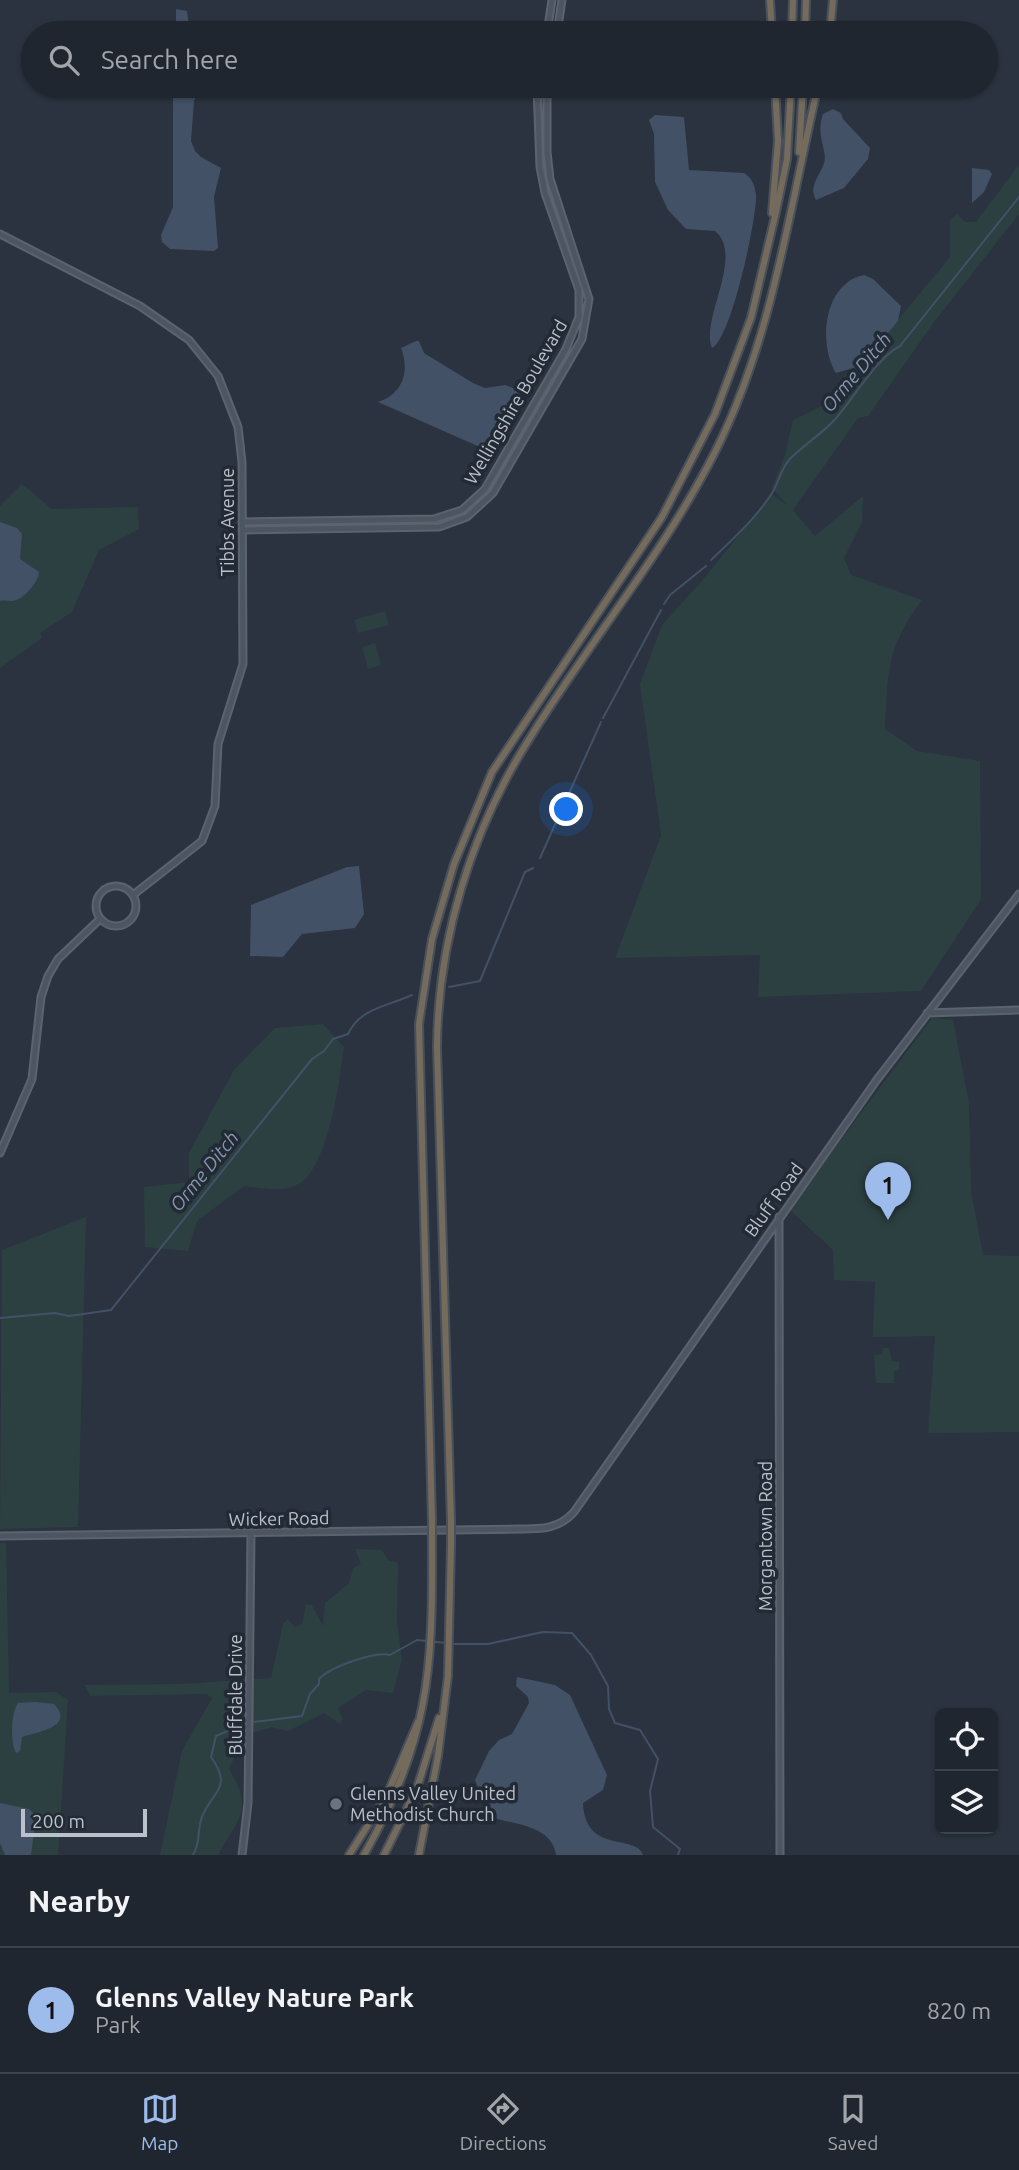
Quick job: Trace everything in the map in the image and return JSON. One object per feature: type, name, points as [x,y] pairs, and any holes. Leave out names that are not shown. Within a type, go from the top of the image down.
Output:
[{"type":"highway","points":[[770,0],[771,21]]},
{"type":"highway","points":[[792,21],[793,0]]},
{"type":"highway","points":[[805,21],[806,0]]},
{"type":"highway","points":[[831,21],[832,0]]},
{"type":"highway","points":[[769,244],[778,141],[776,98]]},
{"type":"highway","points":[[365,1855],[402,1782],[424,1707],[433,1622],[419,1024],[432,939],[454,864],[492,772],[662,517],[700,448],[746,334],[787,159],[790,98]]},
{"type":"highway","points":[[797,178],[802,98]]},
{"type":"highway","points":[[419,1855],[438,1756],[448,1676],[451,1624],[451,1521],[437,1047],[443,975],[457,902],[481,832],[514,765],[669,533],[716,450],[743,388],[772,302],[815,98]]},
{"type":"highway","points":[[384,1855],[424,1772],[448,1676]]},
{"type":"highway","points":[[349,1855],[387,1794],[424,1707]]},
{"type":"street","points":[[549,21],[552,0]]},
{"type":"street","points":[[559,21],[562,0]]},
{"type":"street","name":"Wellingshire Boulevard","points":[[242,522],[425,520],[462,510],[485,489],[566,349],[579,317],[579,290],[545,193],[540,167],[537,98]]},
{"type":"street","name":"Wellingshire Boulevard","points":[[242,530],[439,527],[467,517],[493,494],[577,348],[586,319],[587,288],[550,179],[547,98]]},
{"type":"street","name":"Tibbs Avenue","points":[[0,234],[160,317],[200,352],[223,386],[237,426],[242,454],[243,664],[219,741],[212,818],[203,840],[195,849],[133,895]]},
{"type":"street","points":[[117,885],[133,895],[136,906],[130,921],[115,926],[100,919],[96,900],[104,889],[117,885]]},
{"type":"street","name":"Bluff Road","points":[[557,1526],[574,1512],[779,1217],[940,995],[1019,894]]},
{"type":"street","points":[[0,1153],[32,1079],[41,997],[48,976],[58,960],[100,919]]},
{"type":"street","points":[[940,995],[941,1005],[947,1012]]},
{"type":"street","points":[[927,1013],[1019,1010]]},
{"type":"street","name":"Morgantown Road","points":[[779,1217],[780,1855]]},
{"type":"street","name":"Wicker Road","points":[[0,1536],[520,1530],[557,1526]]},
{"type":"street","name":"Bluffdale Drive","points":[[242,1855],[248,1803],[251,1534]]},
{"type":"shaded area","points":[[1019,165],[1019,214],[934,322],[868,416],[858,418],[793,510],[815,536],[863,496],[862,522],[844,558],[851,575],[922,600],[901,632],[895,647],[887,692],[885,729],[917,751],[980,761],[981,899],[921,991],[758,997],[760,955],[615,958],[661,835],[640,684],[662,625],[701,582],[772,494],[788,506],[772,488],[785,455],[793,420],[826,404],[847,372],[860,366],[950,257],[950,220],[957,214],[965,222],[976,222]]},
{"type":"shaded area","points":[[22,484],[52,509],[138,507],[139,529],[99,550],[72,612],[40,633],[42,638],[0,668],[0,506]]},
{"type":"shaded area","points":[[385,611],[389,625],[358,633],[354,620]]},
{"type":"shaded area","points":[[375,643],[381,665],[368,669],[362,647]]},
{"type":"shaded area","points":[[932,1018],[953,1020],[969,1104],[971,1191],[983,1255],[1019,1256],[1019,1432],[928,1433],[935,1336],[873,1337],[875,1282],[834,1280],[833,1250],[789,1209]]},
{"type":"shaded area","points":[[323,1024],[344,1047],[332,1118],[320,1156],[312,1171],[303,1181],[289,1188],[244,1186],[197,1221],[188,1251],[145,1247],[144,1187],[189,1182],[189,1153],[234,1070],[275,1028]]},
{"type":"shaded area","points":[[86,1217],[78,1527],[0,1529],[2,1250]]},
{"type":"shaded area","points":[[883,1348],[889,1348],[892,1361],[899,1362],[899,1370],[894,1371],[894,1383],[876,1383],[874,1355],[882,1354]]},
{"type":"shaded area","points":[[0,1543],[6,1543],[9,1693],[56,1692],[68,1700],[58,1855],[0,1855]]},
{"type":"shaded area","points":[[355,1549],[382,1550],[388,1560],[398,1563],[397,1623],[402,1660],[393,1693],[366,1690],[338,1708],[343,1719],[340,1724],[324,1713],[288,1731],[272,1727],[245,1735],[229,1769],[241,1794],[241,1813],[218,1855],[160,1855],[182,1751],[212,1698],[206,1694],[90,1696],[85,1685],[182,1684],[271,1678],[283,1624],[288,1619],[295,1627],[302,1624],[306,1604],[312,1605],[323,1626],[325,1603],[349,1583],[353,1568],[361,1564]]},
{"type":"water","points":[[176,9],[187,11],[188,21],[176,21]]},
{"type":"water","points":[[173,98],[195,98],[191,141],[201,157],[221,168],[214,197],[218,248],[214,251],[170,249],[162,242],[161,235],[173,207]]},
{"type":"water","points":[[833,109],[841,113],[843,119],[870,148],[868,159],[844,188],[816,200],[813,190],[825,158],[821,122],[823,114]]},
{"type":"water","points":[[655,115],[684,117],[689,170],[744,173],[755,188],[755,208],[742,277],[727,324],[712,348],[712,321],[726,255],[723,242],[715,231],[686,229],[668,210],[655,182],[654,134],[649,120]]},
{"type":"water","points":[[972,168],[989,170],[992,174],[984,192],[972,203]]},
{"type":"water","points":[[864,275],[873,279],[901,306],[898,321],[860,366],[836,373],[830,361],[826,332],[832,302],[850,280]]},
{"type":"water","points":[[419,341],[424,353],[473,383],[485,388],[505,385],[524,392],[519,413],[496,445],[482,448],[378,402],[399,387],[405,365],[401,348]]},
{"type":"water","points":[[0,522],[17,528],[22,534],[20,559],[39,572],[30,590],[21,598],[12,601],[0,601]]},
{"type":"water","points":[[359,866],[364,914],[355,928],[302,934],[283,957],[250,956],[251,905],[347,867]]},
{"type":"water","points":[[517,1677],[555,1685],[570,1695],[607,1775],[603,1790],[583,1803],[586,1819],[592,1830],[601,1837],[631,1845],[643,1855],[556,1855],[553,1845],[539,1831],[490,1817],[475,1780],[489,1751],[499,1740],[512,1734],[529,1703],[528,1697],[516,1686]]},
{"type":"water","points":[[18,1703],[54,1704],[60,1712],[60,1718],[52,1727],[22,1737],[20,1751],[16,1753],[12,1735],[16,1707]]},
{"type":"water","points":[[0,1803],[29,1809],[36,1816],[31,1855],[5,1855],[0,1843]]},
{"type":"waterway","name":"Orme Ditch","points":[[711,560],[759,511],[789,460],[832,423],[875,368],[900,346],[1019,197]]},
{"type":"waterway","name":"Orme Ditch","points":[[664,604],[670,595],[706,566]]},
{"type":"waterway","name":"Orme Ditch","points":[[603,718],[661,610]]},
{"type":"waterway","name":"Orme Ditch","points":[[540,858],[601,722]]},
{"type":"waterway","name":"Orme Ditch","points":[[449,987],[480,981],[525,872],[533,868]]},
{"type":"waterway","name":"Orme Ditch","points":[[0,1318],[55,1313],[69,1316],[111,1310],[312,1059],[324,1051],[333,1039],[348,1034],[353,1025],[367,1013],[412,995]]},
{"type":"waterway","points":[[452,1644],[488,1644],[543,1632],[572,1633],[591,1655],[608,1686],[609,1709],[615,1723],[640,1730],[658,1759],[650,1791],[653,1827],[680,1849],[678,1855]]},
{"type":"waterway","points":[[193,1855],[202,1817],[221,1783],[218,1768],[211,1757],[216,1736],[246,1723],[302,1716],[319,1679],[342,1665],[374,1655],[390,1655],[417,1640],[447,1643]]},
{"type":"place","name":"Glenns Valley Nature Park","points":[[888,1220]]},
{"type":"place","name":"Glenns Valley United Methodist Church","points":[[336,1804]]}]
